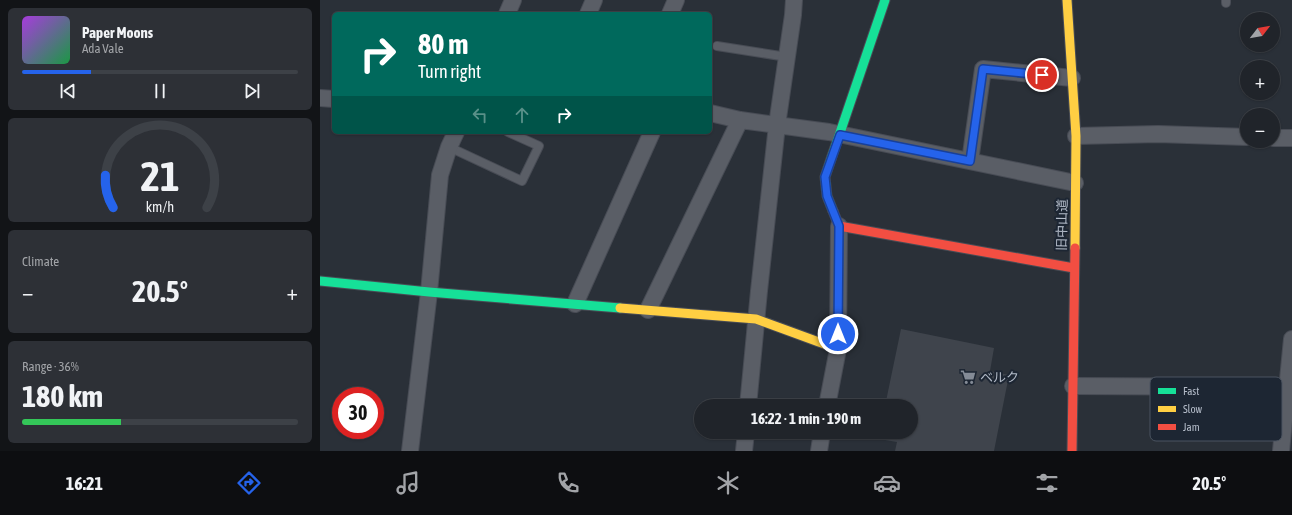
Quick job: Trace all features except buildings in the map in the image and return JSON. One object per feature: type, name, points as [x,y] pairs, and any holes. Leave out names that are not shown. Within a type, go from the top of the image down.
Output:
[{"type":"street","points":[[508,12],[513,0]]},
{"type":"street","points":[[589,12],[594,0]]},
{"type":"street","points":[[671,12],[676,0]]},
{"type":"street","points":[[749,399],[777,125],[794,0]]},
{"type":"street","points":[[828,399],[838,349],[839,226],[827,196],[825,177],[885,0]]},
{"type":"street","name":"旧中山道","points":[[1067,0],[1076,136],[1072,451]]},
{"type":"street","points":[[970,161],[983,69],[1072,78]]},
{"type":"street","points":[[320,98],[332,99]]},
{"type":"street","points":[[712,113],[740,120],[840,135],[1075,183]]},
{"type":"street","points":[[648,310],[740,120]]},
{"type":"street","points":[[410,451],[429,292],[440,175],[449,147],[455,134]]},
{"type":"street","points":[[575,304],[651,134]]},
{"type":"street","points":[[1076,136],[1158,134],[1240,137]]},
{"type":"street","points":[[1280,138],[1292,138]]},
{"type":"street","points":[[839,226],[1074,268]]},
{"type":"street","points":[[320,281],[429,292],[756,319],[838,349]]},
{"type":"street","points":[[1281,451],[1290,386],[1292,339]]},
{"type":"street","points":[[1073,386],[1150,386]]},
{"type":"street","points":[[744,451],[745,439]]},
{"type":"street","points":[[819,451],[821,439]]},
{"type":"lane","points":[[717,46],[786,57]]},
{"type":"lane","points":[[449,147],[522,181],[539,146],[512,134]]},
{"type":"traffic: fast","points":[[833,211],[827,196],[825,177],[885,0]]},
{"type":"traffic: fast","points":[[320,281],[620,308]]},
{"type":"traffic: slow","points":[[1067,0],[1076,136],[1075,248]]},
{"type":"traffic: slow","points":[[620,308],[756,319],[838,349]]},
{"type":"traffic: jam","points":[[833,211],[839,226],[1074,268]]},
{"type":"traffic: jam","points":[[1072,451],[1075,248]]},
{"type":"place","name":"ベルク","points":[[968,377]]},
{"type":"route","points":[[838,334],[839,226],[827,196],[825,177],[840,135],[970,161],[983,69],[1042,75]]}]
